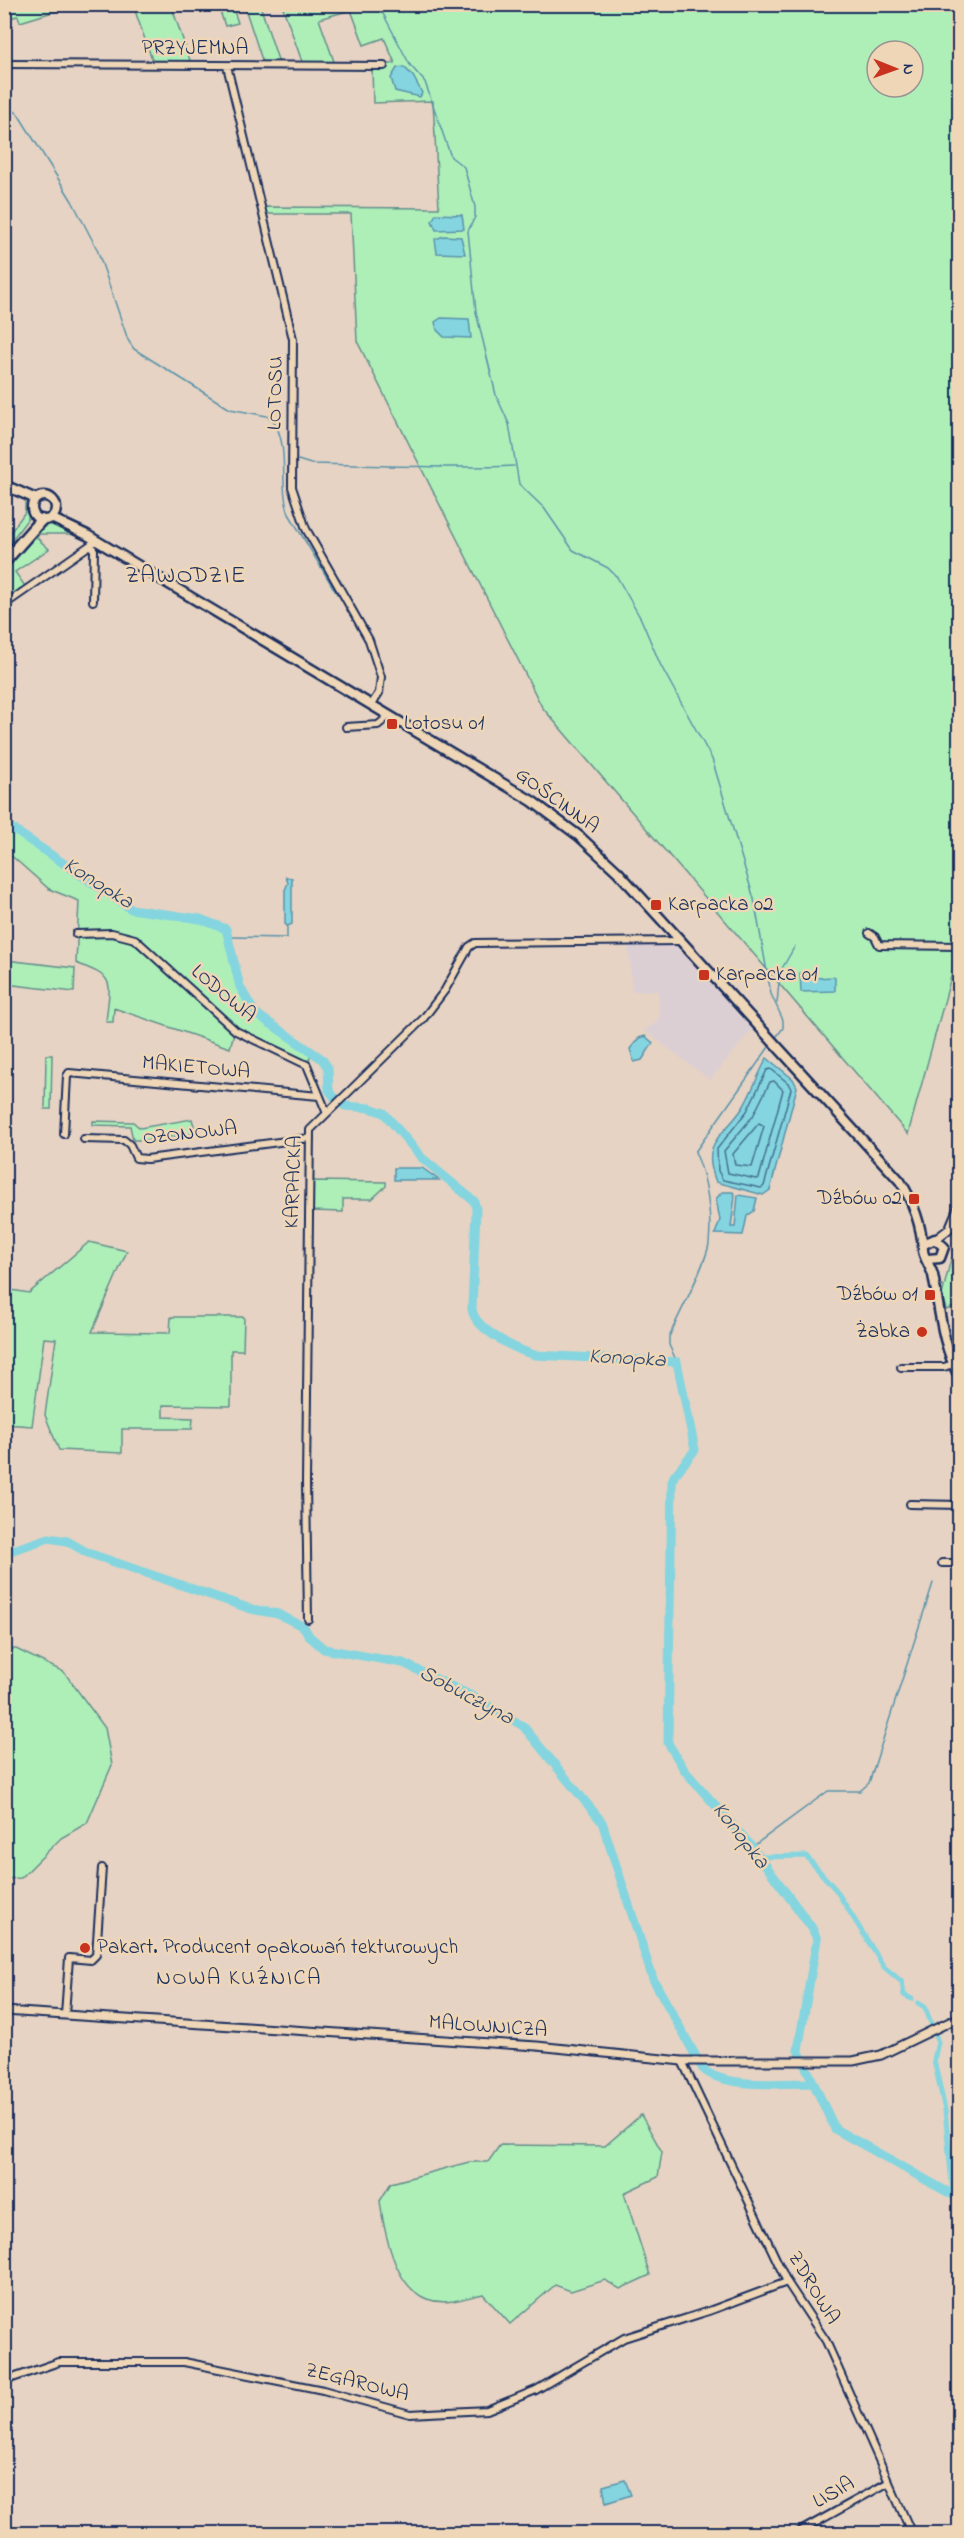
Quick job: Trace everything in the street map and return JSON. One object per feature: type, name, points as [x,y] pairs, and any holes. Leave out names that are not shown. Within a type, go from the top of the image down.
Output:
[{"type":"highway","points":[[4,553],[41,512]]},
{"type":"highway","points":[[4,562],[41,512]]},
{"type":"main road","name":"GOŚCINNA","points":[[7,486],[41,512],[75,527],[94,543],[371,705],[556,818],[602,857],[893,1171],[907,1191],[918,1220],[934,1242],[923,1252],[932,1259],[941,1328],[960,1378]]},
{"type":"main road","points":[[932,1259],[943,1255],[934,1242]]},
{"type":"street","name":"PRZYJEMNA","points":[[4,64],[384,66]]},
{"type":"street","name":"LOTOSU","points":[[227,66],[293,339],[292,487],[306,529],[369,640],[381,677],[379,693],[371,705]]},
{"type":"street","points":[[93,601],[94,543]]},
{"type":"street","points":[[4,605],[94,543]]},
{"type":"street","points":[[346,727],[378,725],[389,716]]},
{"type":"street","name":"LODOWA","points":[[76,934],[112,933],[135,939],[236,1031],[307,1065],[326,1112]]},
{"type":"street","points":[[869,933],[875,937],[879,945],[960,946]]},
{"type":"street","name":"KARPACKA","points":[[308,1619],[306,1482],[310,1138],[313,1125],[423,1019],[445,990],[469,947],[475,943],[681,941]]},
{"type":"street","name":"MAKIETOWA","points":[[64,1134],[69,1073],[319,1096]]},
{"type":"street","name":"OZONOWA","points":[[84,1139],[124,1140],[130,1145],[136,1158],[147,1159],[310,1138]]},
{"type":"street","points":[[934,1242],[953,1221],[960,1203]]},
{"type":"street","points":[[901,1367],[944,1367],[953,1364]]},
{"type":"street","points":[[910,1504],[960,1505]]},
{"type":"street","points":[[942,1563],[960,1563]]},
{"type":"street","points":[[65,2015],[69,1958],[91,1960],[96,1955],[102,1868]]},
{"type":"street","name":"MALOWNICZA","points":[[4,2011],[525,2046],[682,2061],[853,2061],[881,2055],[960,2017]]},
{"type":"street","name":"ZDROWA","points":[[682,2061],[787,2282],[826,2341],[912,2534]]},
{"type":"street","name":"ZEGAROWA","points":[[4,2381],[37,2368],[68,2361],[184,2361],[323,2390],[410,2414],[487,2410],[536,2390],[624,2338],[709,2311],[787,2282]]},
{"type":"street","name":"LISIA","points":[[795,2534],[889,2482]]},
{"type":"shaded area","points":[[681,941],[757,1024],[710,1080],[644,1030],[654,1024],[659,1017],[658,991],[632,991],[628,943]]},
{"type":"green space","points":[[5,4],[76,5],[20,22],[18,16],[5,19]]},
{"type":"green space","points":[[133,5],[171,5],[192,66],[154,65]]},
{"type":"green space","points":[[218,5],[232,5],[238,23],[225,26]]},
{"type":"green space","points":[[244,5],[260,5],[280,66],[264,66]]},
{"type":"green space","points":[[282,5],[959,5],[960,944],[908,1134],[542,707],[357,341],[351,214],[265,214],[262,207],[439,208],[433,101],[373,103],[372,68],[395,63],[384,38],[364,45],[351,10],[319,19],[336,67],[304,67]]},
{"type":"green space","points":[[25,503],[28,506],[29,517],[5,549],[5,536],[8,536],[25,512]]},
{"type":"green space","points":[[52,521],[80,534],[39,534],[37,538],[49,549],[15,572],[27,589],[5,603],[5,566],[42,524]]},
{"type":"green space","points":[[4,826],[130,911],[220,927],[226,934],[235,977],[246,1006],[311,1054],[308,1063],[235,1029],[230,1048],[114,1008],[113,1022],[106,1022],[108,982],[99,973],[76,963],[79,901],[49,889],[14,858],[5,853]]},
{"type":"green space","points":[[5,960],[75,968],[74,992],[5,984]]},
{"type":"green space","points":[[46,1055],[52,1055],[51,1109],[45,1109]]},
{"type":"green space","points":[[192,1119],[196,1133],[151,1140],[133,1140],[130,1126],[93,1125],[93,1121],[133,1122],[140,1128]]},
{"type":"green space","points":[[312,1181],[386,1182],[386,1186],[372,1199],[343,1199],[343,1212],[312,1211]]},
{"type":"green space","points":[[89,1242],[127,1251],[92,1332],[170,1333],[171,1317],[244,1317],[243,1350],[231,1350],[231,1406],[163,1405],[163,1417],[193,1418],[192,1429],[122,1429],[122,1453],[59,1450],[45,1415],[56,1339],[44,1338],[32,1426],[5,1424],[5,1289],[29,1293]]},
{"type":"green space","points":[[951,1259],[959,1263],[959,1305],[946,1310],[942,1295]]},
{"type":"green space","points":[[5,1649],[16,1649],[64,1672],[105,1728],[112,1765],[87,1823],[61,1838],[21,1878],[5,1879]]},
{"type":"green space","points":[[641,2115],[662,2152],[658,2177],[624,2193],[650,2275],[620,2289],[605,2280],[571,2291],[555,2285],[510,2324],[483,2294],[455,2301],[434,2301],[416,2293],[406,2283],[388,2242],[380,2201],[391,2183],[469,2162],[488,2162],[500,2145],[605,2146]]},
{"type":"water","points":[[404,67],[413,76],[422,93],[420,97],[395,91],[391,78],[397,68]]},
{"type":"water","points":[[436,214],[462,215],[464,229],[436,230],[432,221]]},
{"type":"water","points":[[444,236],[461,237],[465,254],[437,253],[435,239]]},
{"type":"water","points":[[441,318],[469,319],[471,338],[444,337],[437,330],[435,322]]},
{"type":"water","points":[[286,877],[292,878],[292,924],[288,926],[285,924],[285,890],[288,883]]},
{"type":"water","points":[[800,973],[812,973],[813,978],[835,977],[835,991],[801,992]]},
{"type":"water","points":[[645,1036],[653,1043],[642,1060],[634,1062],[630,1049],[639,1038]]},
{"type":"water","points":[[767,1058],[793,1079],[797,1087],[770,1190],[763,1195],[716,1182],[710,1158],[715,1141],[742,1109]]},
{"type":"water","points":[[394,1168],[422,1168],[439,1180],[394,1180]]},
{"type":"water","points":[[722,1192],[733,1192],[735,1196],[731,1227],[735,1227],[738,1195],[757,1198],[754,1211],[747,1216],[743,1235],[715,1234],[720,1220],[716,1199]]},
{"type":"water","points":[[625,2480],[631,2495],[606,2503],[603,2486]]},
{"type":"waterway","points":[[378,4],[410,65],[425,82],[451,157],[464,167],[475,207],[475,217],[468,231],[476,312],[496,395],[509,424],[519,484],[544,508],[573,550],[608,568],[617,577],[641,619],[661,666],[712,759],[754,899],[771,994],[783,1020],[783,1028],[777,1036]]},
{"type":"waterway","points":[[4,102],[18,114],[72,201],[97,249],[128,340],[134,349],[230,409],[267,416],[273,420],[282,443],[284,491],[289,514],[337,594]]},
{"type":"waterway","points":[[298,460],[311,464],[514,466]]},
{"type":"waterway","name":"Konopka","points":[[4,823],[131,909],[200,919],[226,929],[240,987],[255,1013],[322,1059],[328,1068],[329,1090],[334,1097],[345,1106],[370,1108],[384,1113],[422,1158],[474,1201],[476,1209],[472,1309],[480,1324],[488,1331],[507,1344],[535,1355],[677,1362],[695,1450],[674,1476],[672,1482],[668,1743],[685,1771],[752,1847],[812,1928],[817,1939],[798,2050],[835,2129],[960,2199]]},
{"type":"waterway","points":[[229,937],[287,938],[287,926]]},
{"type":"waterway","points":[[777,1003],[780,972],[795,946]]},
{"type":"waterway","points":[[677,1362],[669,1345],[669,1337],[698,1275],[709,1243],[708,1196],[695,1152],[769,1047]]},
{"type":"waterway","name":"Sobuczyna","points":[[4,1553],[49,1538],[67,1541],[88,1553],[251,1609],[278,1614],[304,1627],[309,1636],[324,1649],[403,1663],[474,1697],[523,1726],[602,1822],[653,1979],[703,2069],[725,2080],[740,2082],[814,2083]]},
{"type":"waterway","points":[[752,1847],[828,1791],[860,1791],[869,1783],[933,1583]]},
{"type":"waterway","points":[[760,1857],[806,1856],[836,1890],[884,1967],[902,1982],[904,1995],[912,1999]]},
{"type":"waterway","points":[[918,2003],[925,2007],[938,2042],[934,2060],[945,2110],[953,2195]]},
{"type":"place","name":"Lotosu 01","points":[[392,724]]},
{"type":"place","name":"Karpacka 02","points":[[656,905]]},
{"type":"place","name":"Karpacka 01","points":[[704,975]]},
{"type":"place","name":"Dźbów 02","points":[[914,1199]]},
{"type":"place","name":"Dźbów 01","points":[[930,1295]]},
{"type":"place","name":"Żabka","points":[[922,1332]]},
{"type":"place","name":"Pakart. Producent opakowań tekturowych","points":[[85,1948]]},
{"type":"district","name":"ZAWODZIE","points":[[186,576]]},
{"type":"district","name":"NOWA KUŹNICA","points":[[239,1979]]}]
